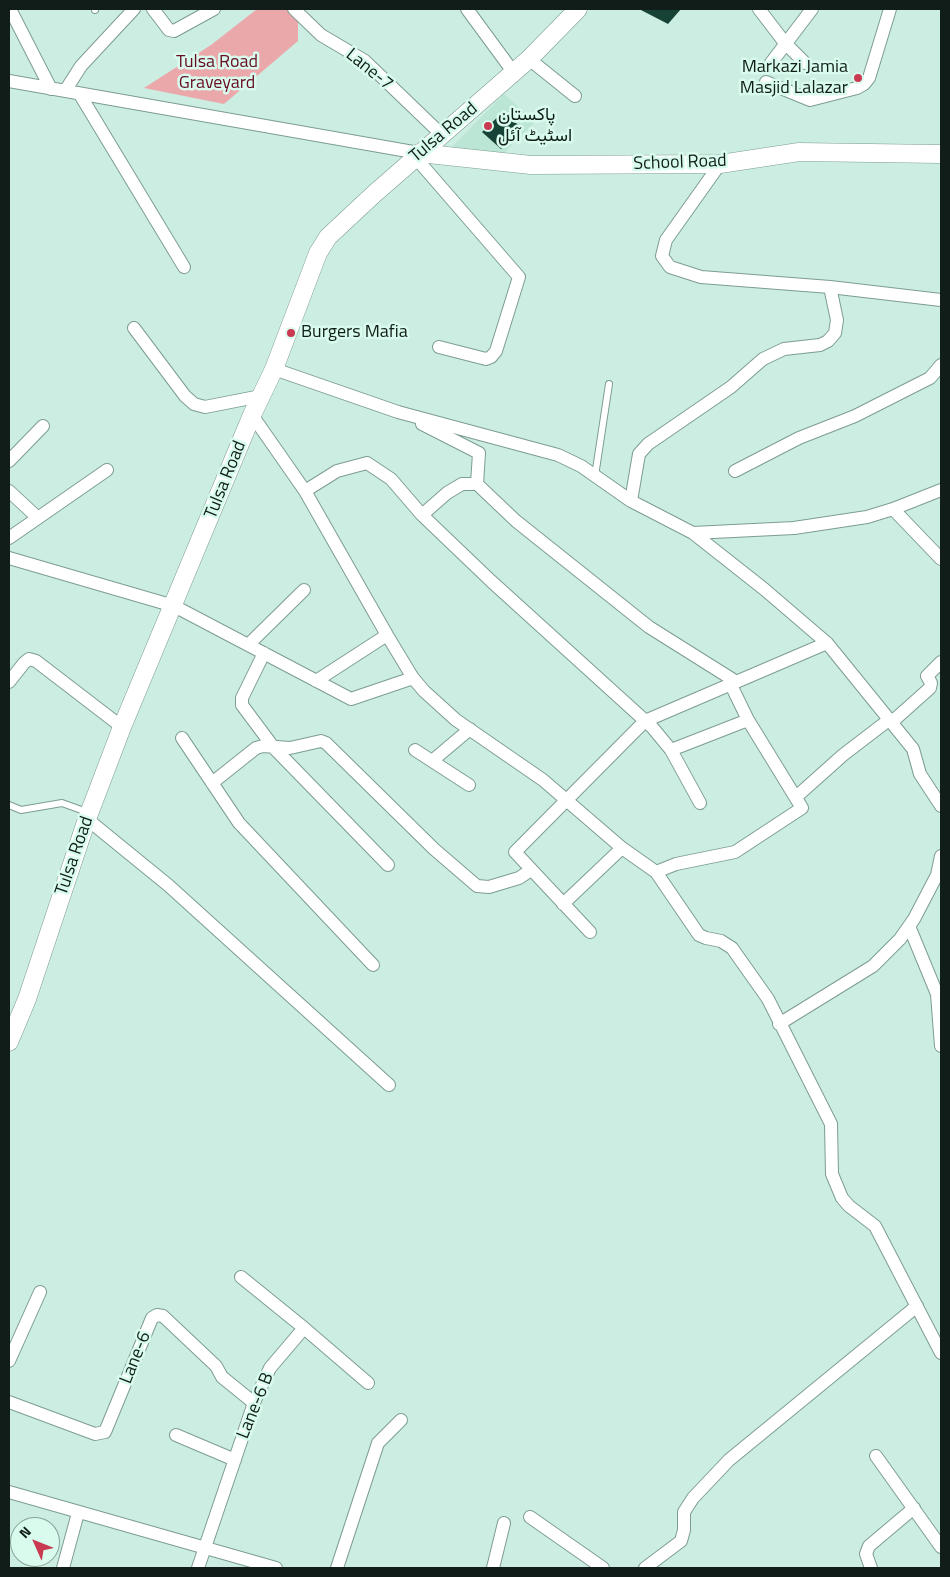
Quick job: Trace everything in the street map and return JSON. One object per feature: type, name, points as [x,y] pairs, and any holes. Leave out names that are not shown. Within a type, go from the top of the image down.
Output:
[{"type":"main road","name":"Tulsa Road","points":[[9,1042],[27,999],[88,816],[122,727],[260,396],[274,369],[318,253],[328,237],[417,155],[514,73],[578,9]]},
{"type":"main road","name":"School Road","points":[[417,155],[531,165],[720,164],[799,152],[941,154]]},
{"type":"street","points":[[10,9],[51,89]]},
{"type":"street","points":[[65,91],[81,66],[134,9]]},
{"type":"street","points":[[153,9],[169,30],[174,31],[214,9]]},
{"type":"street","name":"Lane-7","points":[[294,9],[321,35],[365,62],[442,135]]},
{"type":"street","points":[[467,9],[514,73]]},
{"type":"street","points":[[759,9],[785,43],[806,63]]},
{"type":"street","points":[[772,62],[812,9]]},
{"type":"street","points":[[766,82],[810,100],[857,88],[864,84],[869,78],[890,9]]},
{"type":"street","points":[[529,59],[575,96]]},
{"type":"street","points":[[9,81],[417,155],[519,277],[496,351],[492,357],[486,359],[439,347]]},
{"type":"street","points":[[79,93],[184,267]]},
{"type":"street","points":[[720,164],[666,240],[662,256],[666,264],[701,277],[830,287],[941,300]]},
{"type":"street","points":[[631,501],[639,454],[648,444],[731,387],[764,360],[784,349],[820,345],[828,341],[835,333],[837,320],[830,287]]},
{"type":"street","points":[[134,328],[185,396],[194,404],[205,407],[260,396]]},
{"type":"street","points":[[735,471],[799,438],[855,416],[922,383],[930,378],[941,365]]},
{"type":"street","points":[[274,369],[398,412],[558,455],[595,476],[631,501],[693,533],[764,588],[827,643],[913,749],[913,756],[920,774],[941,806]]},
{"type":"street","points":[[398,412],[479,452],[477,484]]},
{"type":"street","points":[[252,415],[305,491],[413,678],[439,705],[566,800],[622,848],[656,872],[699,935],[720,941],[732,948],[768,999],[831,1124],[832,1174],[842,1198],[849,1206],[875,1226],[941,1353]]},
{"type":"street","points":[[9,461],[43,426]]},
{"type":"street","points":[[305,491],[338,471],[367,463],[391,479],[422,515],[491,581],[645,721],[671,750],[700,803]]},
{"type":"street","points":[[9,538],[106,470]]},
{"type":"street","points":[[422,515],[446,493],[462,484],[477,484],[516,521],[649,627],[733,683],[748,720],[802,808],[735,852],[676,864],[656,872]]},
{"type":"street","points":[[693,533],[794,528],[867,517],[941,490]]},
{"type":"street","points":[[9,491],[38,518]]},
{"type":"street","points":[[893,509],[941,559]]},
{"type":"street","points":[[9,558],[174,606],[351,699],[413,678]]},
{"type":"street","points":[[248,645],[304,590]]},
{"type":"street","points":[[316,681],[387,635]]},
{"type":"street","points":[[590,932],[515,852],[645,721],[827,643]]},
{"type":"street","points":[[264,653],[242,698],[242,705],[274,748],[388,866]]},
{"type":"street","points":[[9,682],[24,663],[30,659],[122,727]]},
{"type":"street","points":[[796,798],[844,755],[930,688],[931,683],[926,676],[941,662]]},
{"type":"street","points":[[671,750],[748,720]]},
{"type":"street","points":[[432,761],[470,729]]},
{"type":"street","points":[[182,738],[239,823],[373,966]]},
{"type":"street","points":[[212,783],[256,748],[264,746],[290,748],[314,741],[326,743],[434,849],[477,886],[490,887],[519,878],[531,870]]},
{"type":"street","points":[[415,750],[469,785]]},
{"type":"street","points":[[88,816],[168,885],[389,1085]]},
{"type":"street","points":[[563,904],[622,848]]},
{"type":"street","points":[[779,1024],[873,966],[909,926],[938,875],[941,856]]},
{"type":"street","points":[[909,926],[938,994],[941,1046]]},
{"type":"street","points":[[241,1277],[368,1383]]},
{"type":"street","points":[[9,1361],[40,1292]]},
{"type":"street","points":[[645,1568],[680,1541],[684,1530],[684,1512],[693,1498],[728,1460],[916,1306]]},
{"type":"street","name":"Lane-6","points":[[9,1402],[95,1434],[105,1432],[152,1318],[157,1315],[163,1316],[216,1366],[222,1377],[254,1403]]},
{"type":"street","name":"Lane-6 B","points":[[198,1568],[254,1403],[270,1368],[304,1328]]},
{"type":"street","points":[[337,1568],[378,1443],[401,1420]]},
{"type":"street","points":[[176,1435],[235,1460]]},
{"type":"street","points":[[876,1456],[941,1547]]},
{"type":"street","points":[[9,1492],[203,1549],[276,1568]]},
{"type":"street","points":[[871,1568],[866,1554],[869,1546],[914,1508]]},
{"type":"street","points":[[63,1568],[78,1513]]},
{"type":"street","points":[[530,1517],[581,1562],[602,1568]]},
{"type":"street","points":[[493,1568],[504,1523]]},
{"type":"lane","points":[[595,476],[609,384]]},
{"type":"lane","points":[[9,805],[21,810],[62,803],[88,816]]},
{"type":"shaded area","name":"پاکستان اسٹیٹ آئل","points":[[504,94],[535,122],[501,156],[451,148]]},
{"type":"green space","name":"Tulsa Road Graveyard","points":[[257,9],[295,9],[298,12],[298,41],[224,104],[144,88],[211,45]]},
{"type":"building","points":[[639,9],[681,9],[668,24]]},
{"type":"building","points":[[504,111],[521,128],[501,149],[482,132]]},
{"type":"place","name":"Markazi Jamia Masjid Lalazar","points":[[858,78]]},
{"type":"place","name":"پاکستان اسٹیٹ آئل","points":[[488,126]]},
{"type":"place","name":"Burgers Mafia","points":[[291,333]]}]
